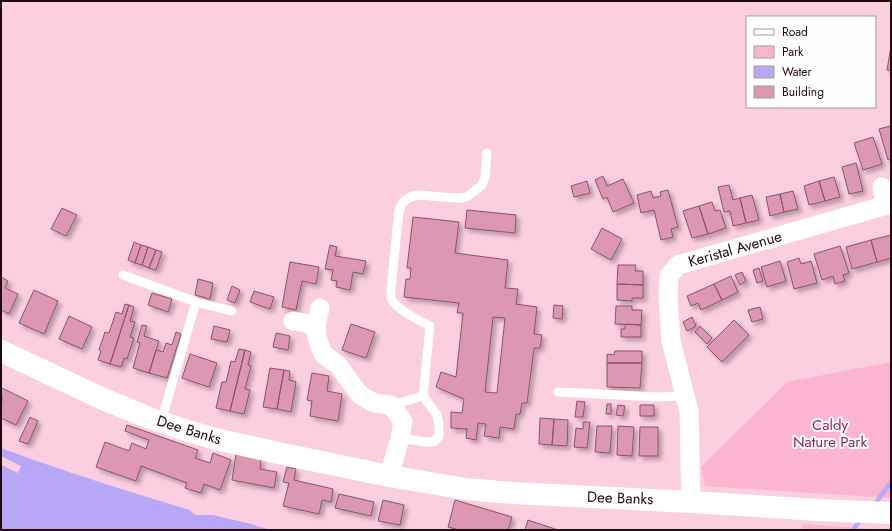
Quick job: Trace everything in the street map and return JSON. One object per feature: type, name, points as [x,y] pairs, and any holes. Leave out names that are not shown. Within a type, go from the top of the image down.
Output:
[{"type":"main road","name":"Dee Banks","points":[[1,351],[103,399],[161,422],[216,439],[389,476],[466,489],[513,493],[891,513]]},
{"type":"street","name":"Keristal Avenue","points":[[691,502],[689,411],[671,341],[668,296],[669,276],[678,265],[889,205],[882,187]]},
{"type":"street","points":[[294,321],[318,316],[317,338],[323,354],[338,365],[360,395],[374,403],[391,405],[401,429],[389,476]]},
{"type":"lane","points":[[401,429],[425,442],[434,442],[439,436],[437,415],[423,396],[430,326],[410,316],[398,307],[392,299],[391,288],[399,211],[405,199],[412,196],[418,195],[462,198],[468,196],[482,185],[485,177],[487,153]]},
{"type":"lane","points":[[123,275],[196,302],[232,311]]},
{"type":"lane","points":[[161,422],[196,302]]},
{"type":"lane","points":[[558,392],[657,397],[685,396]]},
{"type":"lane","points":[[391,405],[423,396]]},
{"type":"green space","name":"Caldy Nature Park","points":[[891,362],[891,498],[705,486],[701,467],[787,382]]},
{"type":"green space","points":[[803,524],[886,530],[802,530]]},
{"type":"water","points":[[1,448],[142,496],[190,510],[195,515],[213,515],[271,530],[1,530]]},
{"type":"pier","points":[[1,456],[21,466],[18,473],[1,465]]},
{"type":"building","points":[[891,47],[891,71],[887,70]]},
{"type":"building","points":[[890,126],[891,159],[888,160],[879,129]]},
{"type":"building","points":[[873,137],[882,164],[863,170],[854,143]]},
{"type":"building","points":[[856,163],[863,191],[849,194],[842,167]]},
{"type":"building","points":[[603,176],[607,186],[623,179],[634,203],[613,212],[607,197],[603,199],[595,180]]},
{"type":"building","points":[[834,177],[840,197],[825,201],[819,181]]},
{"type":"building","points":[[587,181],[590,193],[574,197],[571,186]]},
{"type":"building","points":[[819,181],[825,201],[809,205],[804,186]]},
{"type":"building","points":[[729,185],[733,200],[740,198],[746,223],[733,226],[730,211],[724,212],[718,187]]},
{"type":"building","points":[[668,190],[678,227],[671,229],[673,237],[661,240],[654,210],[641,213],[637,195],[651,191],[653,198],[661,196],[660,192]]},
{"type":"building","points":[[793,191],[798,209],[784,212],[780,194]]},
{"type":"building","points":[[780,194],[784,212],[770,216],[766,197]]},
{"type":"building","points":[[752,195],[759,220],[746,223],[740,198]]},
{"type":"building","points":[[712,202],[715,211],[720,210],[726,228],[708,234],[699,206]]},
{"type":"building","points":[[699,206],[708,234],[692,238],[683,211]]},
{"type":"building","points":[[62,208],[77,215],[66,236],[51,229]]},
{"type":"building","points":[[467,210],[516,215],[515,233],[465,228]]},
{"type":"building","points":[[413,217],[459,222],[455,253],[508,260],[505,288],[518,289],[516,304],[537,307],[534,334],[542,335],[540,348],[534,348],[527,403],[522,403],[520,414],[516,414],[514,429],[500,427],[499,438],[484,436],[486,424],[478,423],[476,440],[466,438],[467,429],[451,428],[451,412],[462,413],[464,399],[436,387],[441,372],[456,377],[463,313],[457,313],[459,303],[404,297],[406,279],[410,279],[411,268],[407,268]],"holes":[[[493,317],[505,318],[497,393],[485,392]]]},
{"type":"building","points":[[602,228],[622,239],[611,260],[591,249]]},
{"type":"building","points":[[891,235],[891,258],[877,262],[871,240]]},
{"type":"building","points":[[871,240],[877,262],[852,269],[846,247]]},
{"type":"building","points":[[134,242],[141,245],[135,263],[128,260]]},
{"type":"building","points":[[141,245],[148,247],[142,265],[135,263]]},
{"type":"building","points":[[330,245],[337,247],[335,256],[366,261],[363,274],[353,272],[350,290],[336,287],[337,281],[331,280],[333,270],[325,269]]},
{"type":"building","points":[[840,246],[849,273],[843,275],[845,281],[835,284],[833,276],[822,280],[814,254]]},
{"type":"building","points":[[148,247],[156,250],[149,268],[142,265]]},
{"type":"building","points":[[156,250],[162,252],[156,270],[149,268]]},
{"type":"building","points":[[799,258],[801,264],[811,261],[817,283],[794,289],[787,262]]},
{"type":"building","points":[[780,261],[786,281],[767,287],[761,267]]},
{"type":"building","points":[[290,262],[319,267],[316,284],[302,281],[296,310],[282,307]]},
{"type":"building","points":[[618,265],[636,265],[635,271],[643,271],[643,285],[617,284]]},
{"type":"building","points":[[759,268],[763,281],[757,283],[753,270]]},
{"type":"building","points":[[742,272],[746,281],[740,285],[735,275]]},
{"type":"building","points":[[731,276],[738,292],[722,300],[714,284]]},
{"type":"building","points":[[1,277],[8,281],[5,288],[18,294],[9,314],[1,310]]},
{"type":"building","points":[[198,279],[213,283],[210,299],[195,295]]},
{"type":"building","points":[[617,284],[643,285],[643,298],[632,298],[632,301],[617,300]]},
{"type":"building","points":[[714,284],[722,300],[701,310],[698,303],[691,306],[687,296]]},
{"type":"building","points":[[232,286],[240,290],[235,303],[227,300]]},
{"type":"building","points":[[34,290],[58,301],[44,334],[19,323]]},
{"type":"building","points":[[254,291],[274,297],[270,309],[250,302]]},
{"type":"building","points":[[152,293],[172,299],[168,312],[148,305]]},
{"type":"building","points":[[125,304],[129,305],[110,364],[98,360],[101,351],[99,350],[105,332],[109,333],[116,312],[122,314]]},
{"type":"building","points":[[129,305],[134,307],[130,321],[135,322],[130,337],[134,338],[127,359],[124,358],[121,367],[110,364]]},
{"type":"building","points":[[554,305],[563,306],[562,319],[553,318]]},
{"type":"building","points":[[616,306],[632,306],[632,310],[642,310],[641,325],[615,324]]},
{"type":"building","points":[[760,307],[763,319],[752,322],[748,310]]},
{"type":"building","points":[[69,316],[92,327],[82,349],[59,339]]},
{"type":"building","points":[[692,317],[696,326],[687,331],[683,322]]},
{"type":"building","points":[[734,320],[749,335],[722,362],[707,347]]},
{"type":"building","points":[[351,324],[375,332],[366,358],[342,350]]},
{"type":"building","points":[[625,324],[641,325],[641,337],[621,337],[621,329],[625,329]]},
{"type":"building","points":[[142,325],[147,326],[144,336],[159,341],[149,373],[133,368],[140,343],[137,342]]},
{"type":"building","points":[[214,326],[230,330],[227,342],[211,339]]},
{"type":"building","points":[[700,326],[712,338],[707,344],[695,332]]},
{"type":"building","points":[[176,332],[181,334],[167,378],[149,373],[156,350],[163,352],[166,343],[172,345]]},
{"type":"building","points":[[276,333],[290,336],[288,350],[273,347]]},
{"type":"building","points":[[239,349],[245,350],[230,411],[216,408],[222,382],[226,382],[231,361],[235,362]]},
{"type":"building","points":[[245,350],[251,352],[248,365],[251,366],[245,389],[250,390],[244,414],[230,411]]},
{"type":"building","points":[[615,351],[642,351],[642,363],[607,363],[607,354],[614,355]]},
{"type":"building","points":[[190,354],[217,363],[209,387],[182,378]]},
{"type":"building","points":[[607,363],[642,363],[640,388],[607,387]]},
{"type":"building","points":[[270,368],[284,370],[277,409],[263,407]]},
{"type":"building","points":[[284,370],[290,371],[289,380],[296,382],[291,412],[277,409]]},
{"type":"building","points":[[312,373],[329,376],[327,391],[342,394],[338,421],[310,416],[312,401],[307,400]]},
{"type":"building","points":[[2,388],[28,401],[16,425],[1,418]]},
{"type":"building","points":[[577,401],[585,402],[583,417],[575,417]]},
{"type":"building","points":[[607,404],[611,404],[611,414],[606,414]]},
{"type":"building","points":[[618,405],[625,406],[623,416],[616,415]]},
{"type":"building","points":[[640,405],[654,405],[654,416],[640,416]]},
{"type":"building","points":[[30,417],[38,421],[28,444],[19,441]]},
{"type":"building","points":[[540,418],[554,419],[552,445],[539,444]]},
{"type":"building","points":[[554,419],[568,420],[567,446],[552,445]]},
{"type":"building","points":[[583,422],[590,422],[587,448],[574,447],[576,428],[583,429]]},
{"type":"building","points":[[127,425],[198,450],[195,458],[210,463],[213,453],[231,460],[220,490],[204,484],[201,493],[185,488],[187,483],[141,466],[136,481],[96,467],[105,442],[129,451],[132,443],[146,449],[149,440],[125,431]]},
{"type":"building","points":[[597,426],[612,426],[610,453],[595,452]]},
{"type":"building","points":[[618,426],[634,427],[632,456],[617,455]]},
{"type":"building","points":[[640,427],[658,427],[658,456],[639,456]]},
{"type":"building","points":[[236,454],[261,459],[260,469],[277,472],[274,488],[232,480]]},
{"type":"building","points":[[287,467],[296,469],[294,480],[333,489],[331,502],[322,500],[319,514],[283,506],[289,483],[283,482]]},
{"type":"building","points":[[339,494],[374,502],[371,516],[335,508]]},
{"type":"building","points":[[383,500],[404,505],[400,525],[378,521]]},
{"type":"building","points":[[455,500],[512,517],[508,530],[459,530],[448,527]]},
{"type":"building","points":[[528,520],[558,530],[525,530]]},
{"type":"waterway","points":[[875,504],[891,482]]},
{"type":"waterway","points":[[853,530],[862,518]]}]
